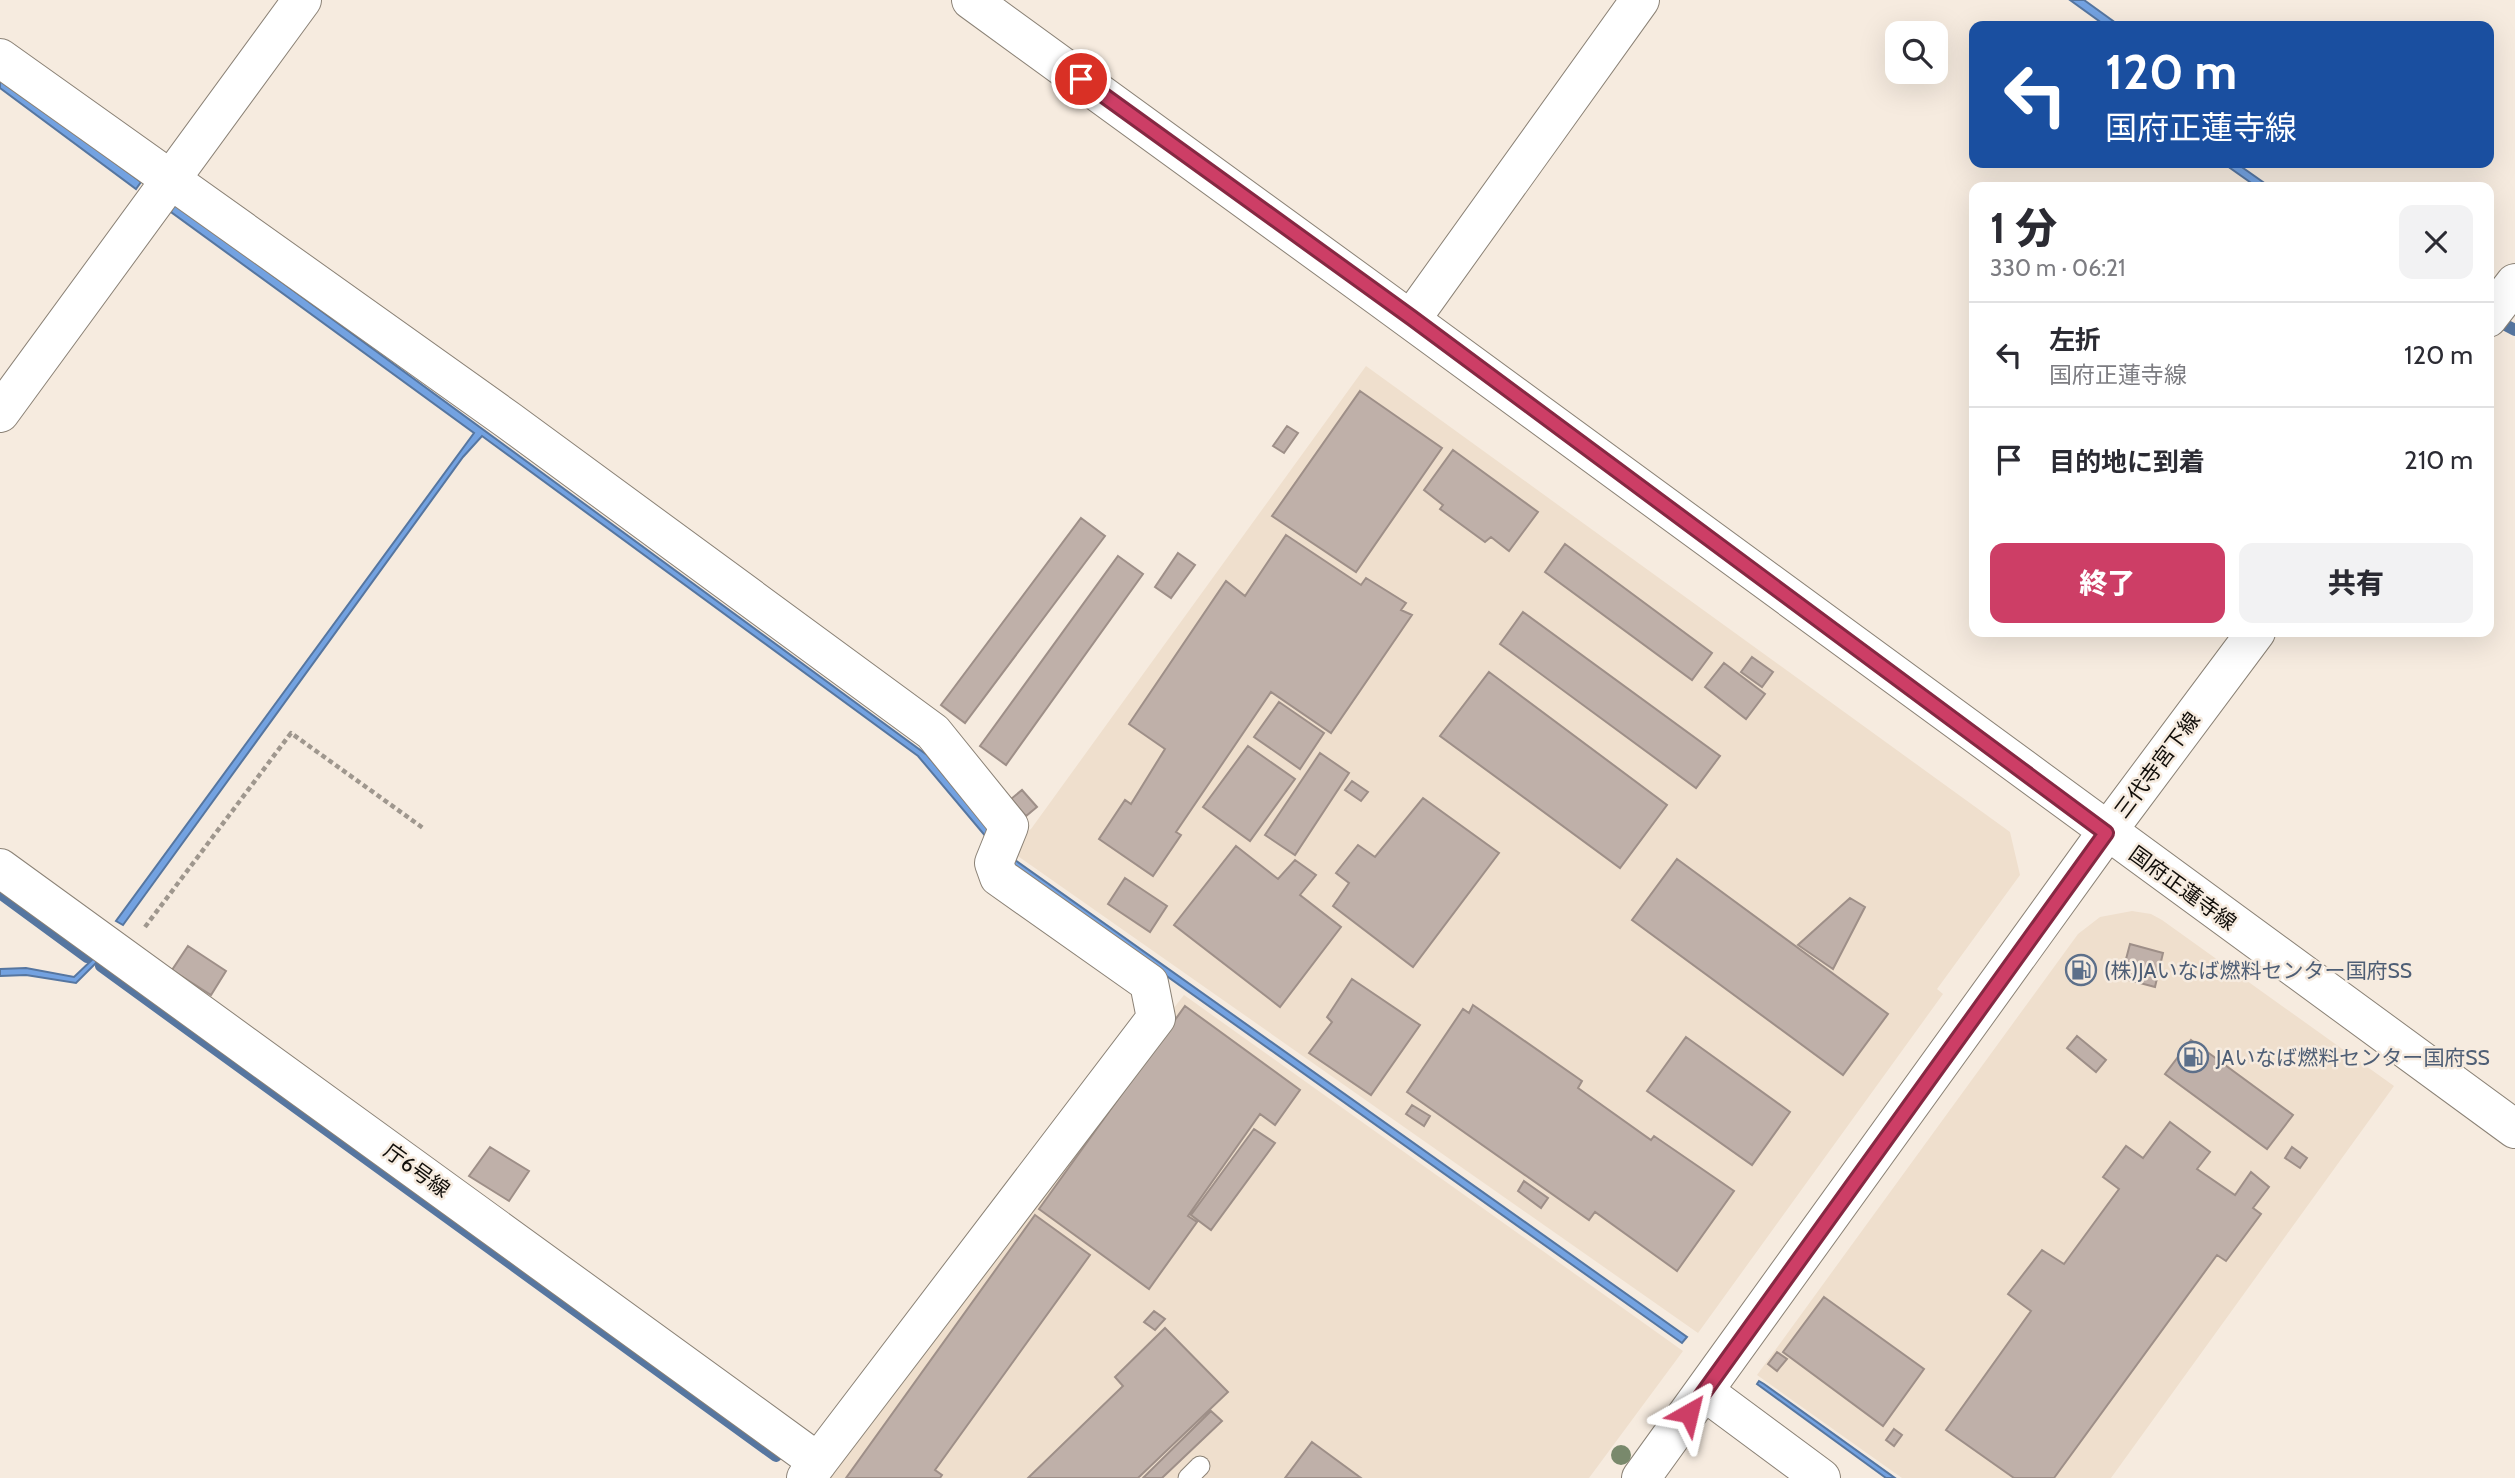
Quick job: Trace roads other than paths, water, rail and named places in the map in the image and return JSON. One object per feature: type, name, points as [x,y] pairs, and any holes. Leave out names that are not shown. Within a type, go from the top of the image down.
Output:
[{"type":"street","points":[[0,413],[302,0]]},
{"type":"street","name":"国府正蓮寺線","points":[[971,0],[1412,318],[2106,833],[2515,1129]]},
{"type":"street","points":[[1412,318],[1640,0]]},
{"type":"street","points":[[0,58],[519,428],[933,732],[1009,826],[994,863],[999,877],[1149,983],[1156,1018],[812,1470]]},
{"type":"street","points":[[2494,310],[2515,283]]},
{"type":"street","name":"三代寺宮下線","points":[[1641,1478],[2106,833],[2252,637]]},
{"type":"street","name":"庁6号線","points":[[0,868],[123,956],[812,1470]]},
{"type":"street","points":[[1705,1392],[1821,1478]]},
{"type":"water","points":[[2070,0],[2084,0],[2113,21],[2099,21]]},
{"type":"water","points":[[0,78],[141,182],[136,189],[0,88]]},
{"type":"water","points":[[2230,168],[2243,168],[2263,182],[2250,182]]},
{"type":"water","points":[[174,203],[927,755],[1015,860],[1687,1337],[1682,1343],[1008,863],[918,756],[482,436],[463,457],[123,925],[116,921],[474,433],[171,212]]},
{"type":"water","points":[[96,956],[99,960],[76,983],[26,975],[0,976],[0,969],[26,968],[74,977]]},
{"type":"water","points":[[1759,1381],[1895,1478],[1886,1478],[1757,1384]]},
{"type":"waterway","points":[[2494,319],[2515,330]]},
{"type":"waterway","points":[[0,893],[87,957]]},
{"type":"waterway","points":[[101,966],[776,1456]]},
{"type":"place","name":"(株)JAいなば燃料センター国府SS","points":[[2081,970]]},
{"type":"place","name":"JAいなば燃料センター国府SS","points":[[2193,1057]]}]
